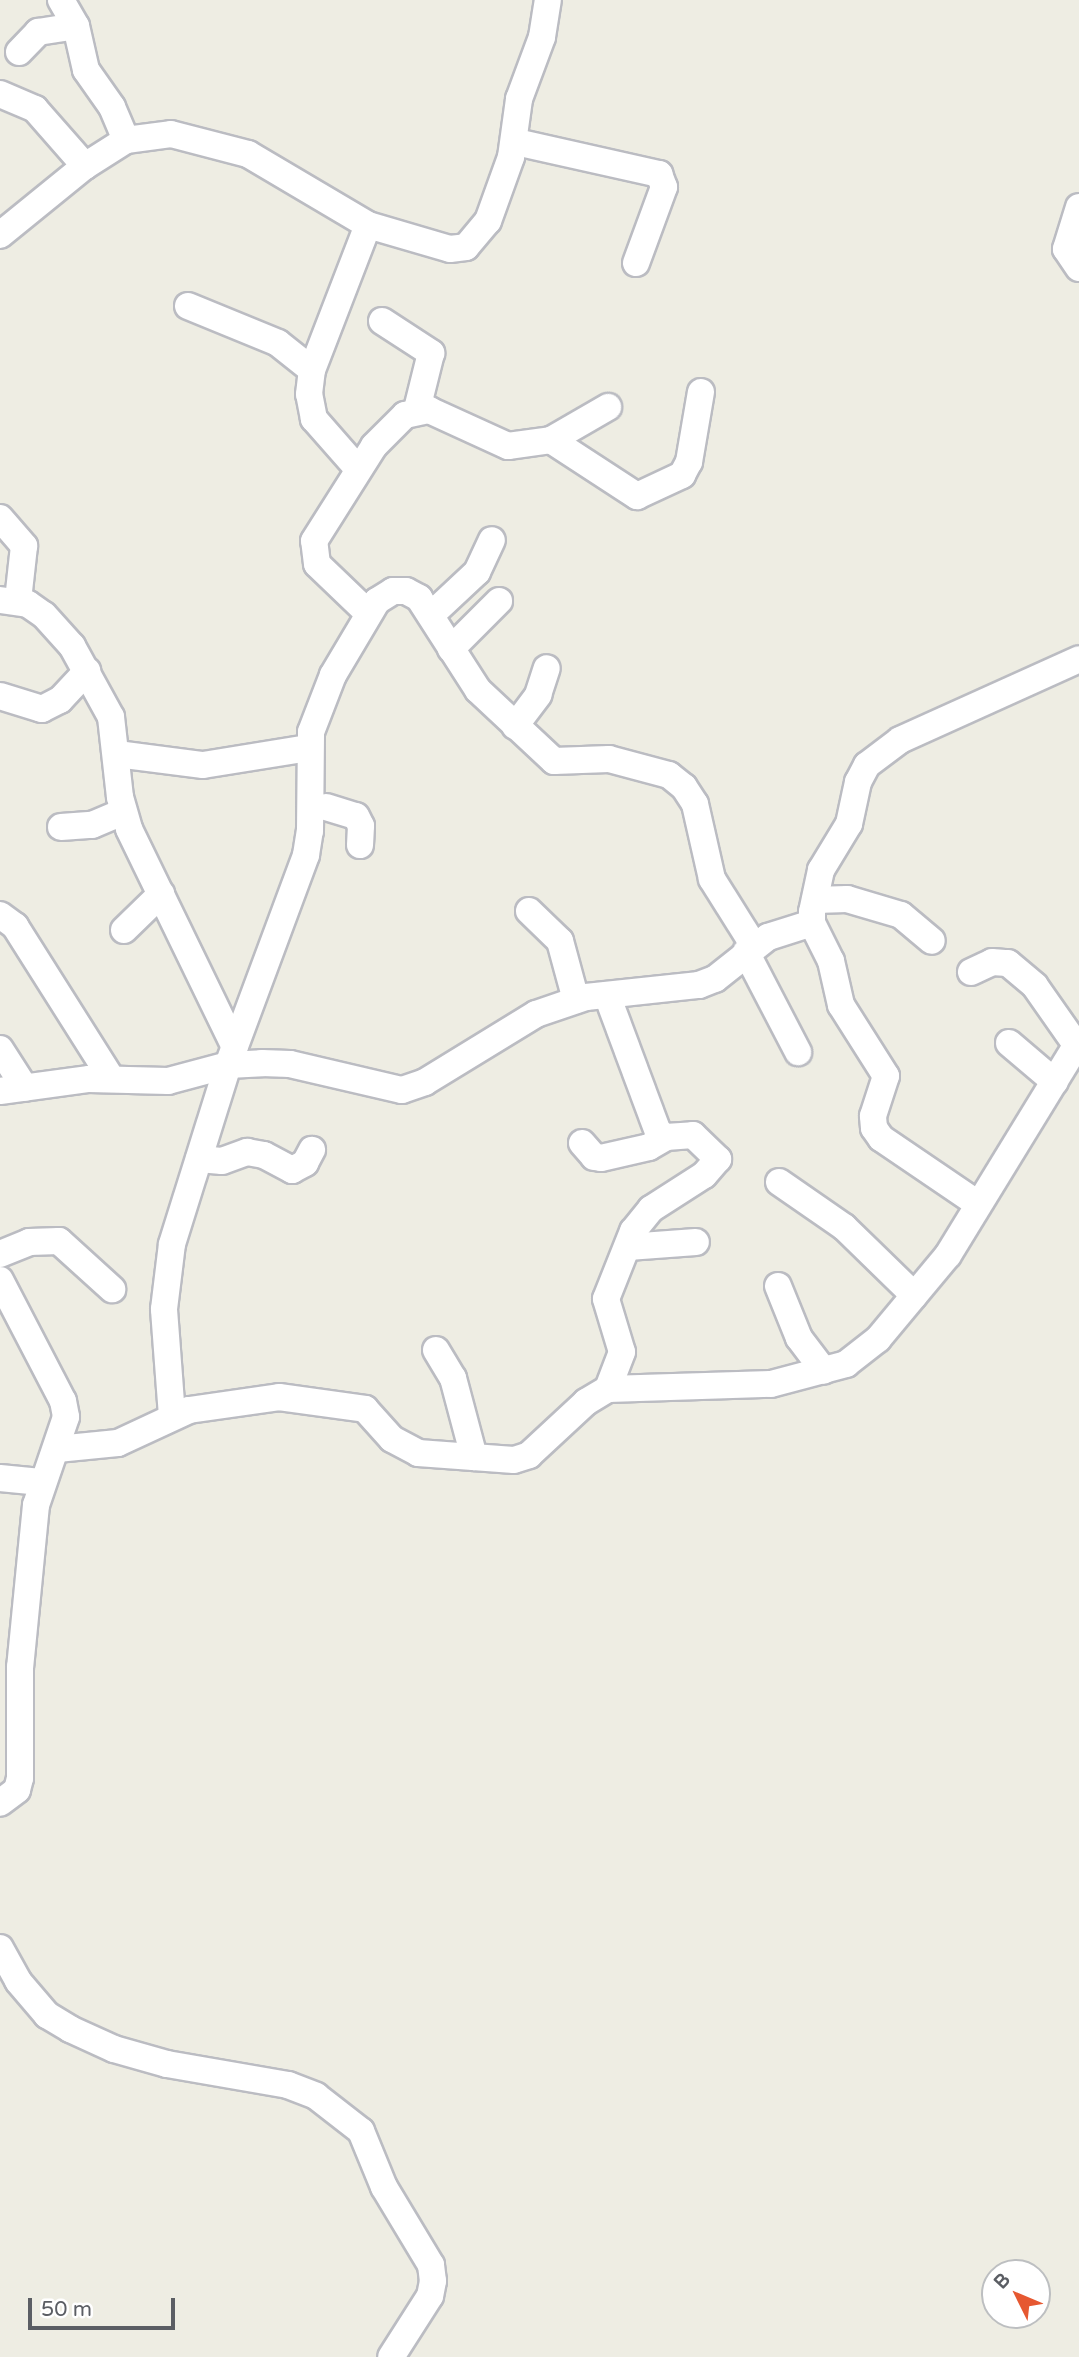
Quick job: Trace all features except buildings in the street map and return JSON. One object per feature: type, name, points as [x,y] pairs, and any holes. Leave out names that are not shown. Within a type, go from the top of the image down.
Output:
[{"type":"street","points":[[0,235],[85,166],[127,140],[171,134],[232,148],[368,225],[450,248],[466,247],[488,221],[516,142],[519,99],[542,37],[548,0]]},
{"type":"street","points":[[19,52],[38,32],[74,10],[86,70],[112,107],[127,140]]},
{"type":"street","points":[[0,94],[34,109],[85,166]]},
{"type":"street","points":[[516,142],[659,174],[664,187],[636,263]]},
{"type":"street","points":[[1079,207],[1066,249],[1079,268]]},
{"type":"street","points":[[358,469],[309,407],[312,370],[368,225]]},
{"type":"street","points":[[188,306],[278,343],[312,370]]},
{"type":"street","points":[[382,321],[431,353],[417,410]]},
{"type":"street","points":[[551,440],[624,491],[637,496],[649,494],[682,475],[686,468],[701,393]]},
{"type":"street","points":[[367,612],[326,574],[313,553],[314,541],[358,469],[392,426],[417,410],[429,410],[509,446],[551,440],[608,407]]},
{"type":"street","points":[[0,518],[24,546],[9,600],[44,615],[87,671],[111,717],[123,812],[232,1056]]},
{"type":"street","points":[[431,615],[477,572],[492,540]]},
{"type":"street","points":[[172,1416],[164,1308],[166,1277],[199,1159],[232,1056],[306,855],[318,806],[308,748],[333,675],[367,612],[393,591],[406,591],[431,615],[478,690],[554,761],[609,759],[668,775],[684,787],[695,804],[712,879],[750,949],[798,1052]]},
{"type":"street","points":[[451,649],[499,601]]},
{"type":"street","points":[[978,1204],[881,1138],[874,1128],[886,1076],[848,1020],[813,911],[821,870],[854,810],[858,782],[883,750],[1079,660]]},
{"type":"street","points":[[515,726],[538,695],[547,668]]},
{"type":"street","points":[[0,696],[32,708],[51,706],[87,671]]},
{"type":"street","points":[[117,754],[203,765],[308,748]]},
{"type":"street","points":[[318,806],[356,816],[361,826],[360,845]]},
{"type":"street","points":[[61,827],[92,825],[123,812]]},
{"type":"street","points":[[124,930],[161,894]]},
{"type":"street","points":[[0,1049],[13,1090],[111,1078],[168,1081],[232,1056],[290,1064],[402,1090],[425,1082],[536,1014],[576,1000],[699,985],[715,979],[750,949],[813,911],[847,899],[901,915],[932,941]]},
{"type":"street","points":[[529,911],[560,941],[576,1000]]},
{"type":"street","points":[[0,915],[15,926],[111,1078]]},
{"type":"street","points":[[57,1449],[118,1443],[172,1416],[264,1398],[353,1405],[376,1418],[404,1449],[514,1460],[529,1455],[586,1402],[608,1389],[771,1384],[824,1371],[863,1354],[948,1255],[1078,1043],[1035,986],[1008,962],[992,962],[971,972]]},
{"type":"street","points":[[607,995],[653,1124],[666,1137]]},
{"type":"street","points":[[1009,1043],[1055,1082]]},
{"type":"street","points":[[582,1143],[594,1157],[601,1157],[649,1147],[666,1137],[693,1135],[718,1159],[704,1175],[640,1219],[606,1299],[622,1352],[608,1389]]},
{"type":"street","points":[[199,1159],[222,1161],[247,1152],[292,1170],[305,1163],[312,1150]]},
{"type":"street","points":[[779,1182],[844,1227],[914,1295]]},
{"type":"street","points":[[0,1254],[29,1242],[59,1241],[112,1289]]},
{"type":"street","points":[[628,1247],[696,1242]]},
{"type":"street","points":[[0,1280],[63,1401],[66,1417],[57,1449],[41,1482],[20,1667],[20,1778],[17,1790],[0,1803]]},
{"type":"street","points":[[778,1286],[799,1338],[824,1371]]},
{"type":"street","points":[[436,1350],[453,1378],[474,1457]]},
{"type":"street","points":[[0,1478],[41,1482]]},
{"type":"street","points":[[0,1948],[18,1981],[47,2015],[70,2029],[114,2049],[167,2064],[288,2085],[316,2096],[361,2131],[384,2187],[431,2265],[433,2281],[430,2297],[391,2357]]}]
